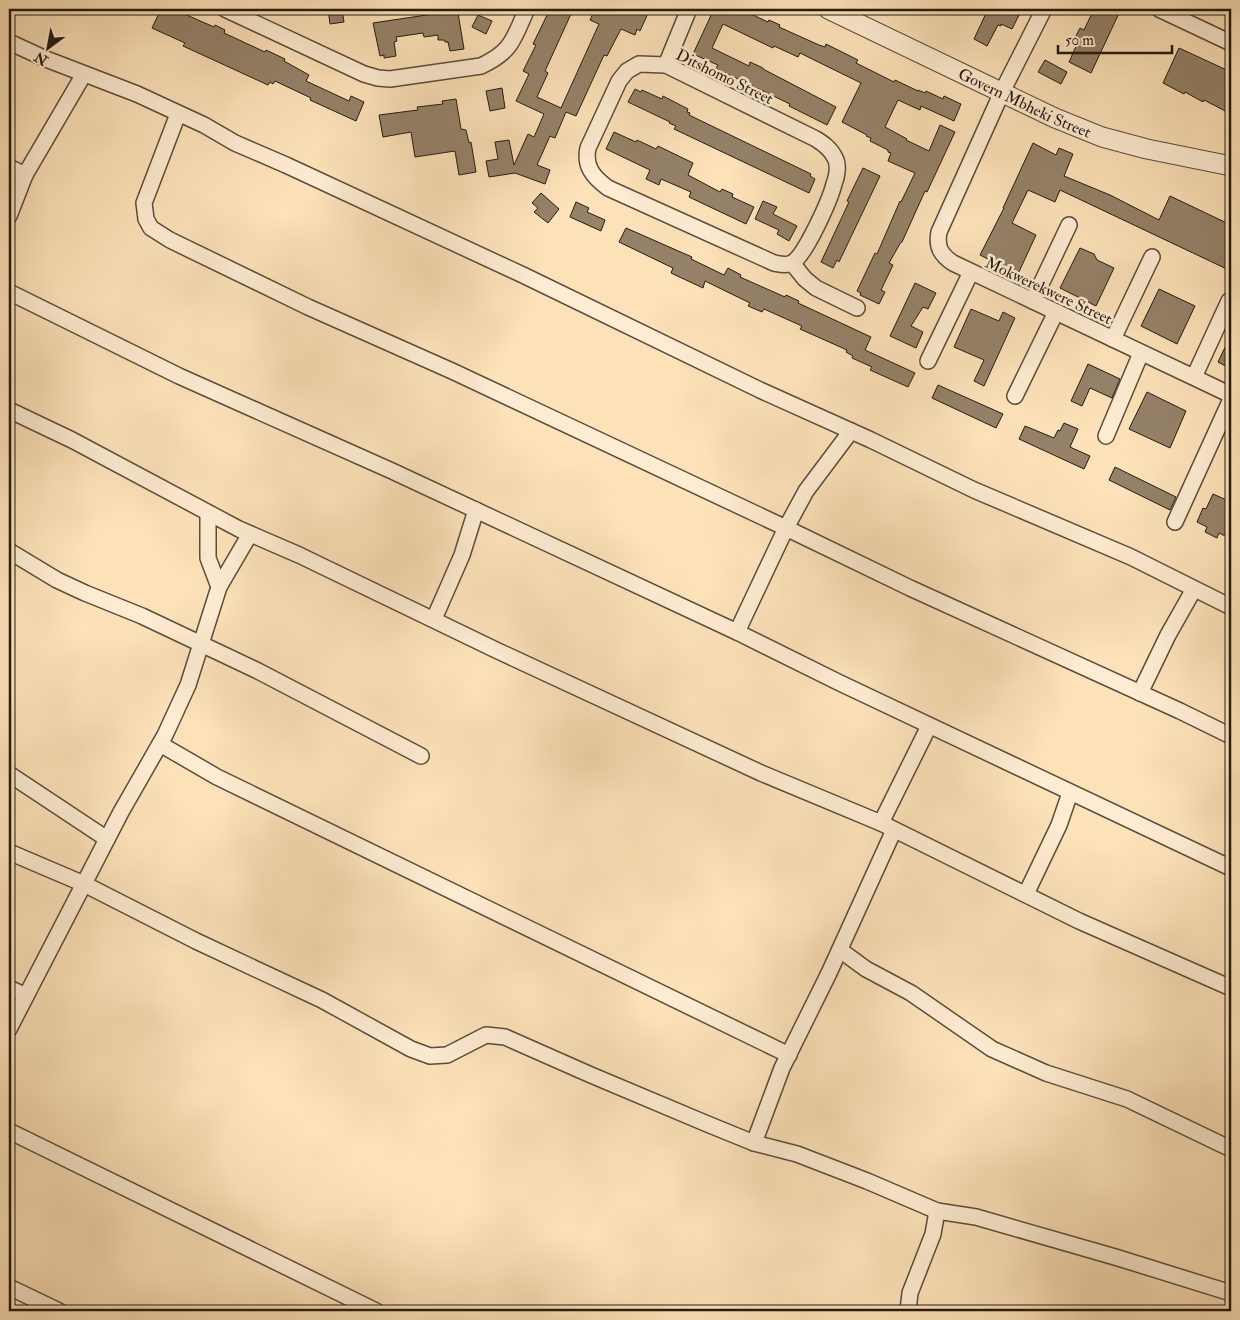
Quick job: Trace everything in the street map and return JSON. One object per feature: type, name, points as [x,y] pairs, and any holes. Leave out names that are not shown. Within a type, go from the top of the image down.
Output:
[{"type":"street","points":[[225,9],[364,74],[378,78],[481,66],[494,60],[510,46],[527,9]]},
{"type":"street","points":[[258,9],[260,25]]},
{"type":"street","points":[[666,66],[689,9]]},
{"type":"street","name":"Govern Mbheki Street","points":[[828,9],[1056,118],[1102,137],[1147,149],[1231,166]]},
{"type":"street","name":"Mokwerekwere Street","points":[[1044,9],[1002,92],[939,232],[937,240],[939,249],[944,257],[971,272],[1231,395]]},
{"type":"street","points":[[1159,9],[1231,43]]},
{"type":"street","points":[[9,42],[137,94],[235,143],[404,219],[760,390],[852,431],[974,490],[1131,556],[1231,607]]},
{"type":"street","name":"Ditshomo Street","points":[[639,64],[666,66],[816,139],[829,148],[836,159],[837,173],[834,185],[805,250],[792,263],[784,265],[774,263],[608,188],[597,180],[589,169],[586,157],[588,148],[619,81],[627,71],[639,64]]},
{"type":"street","points":[[9,216],[25,175],[84,74]]},
{"type":"street","points":[[178,114],[144,203],[146,218],[151,228],[170,240],[308,307],[452,371],[910,588],[1231,736]]},
{"type":"street","points":[[9,167],[25,175]]},
{"type":"street","points":[[1033,301],[1069,224]]},
{"type":"street","name":"Mokwerekwere Street","points":[[1113,339],[1152,257]]},
{"type":"street","points":[[792,263],[805,279],[816,288],[857,308]]},
{"type":"street","name":"Mokwerekwere Street","points":[[928,361],[971,272]]},
{"type":"street","points":[[9,292],[179,376],[392,471],[737,632],[929,726],[1231,868]]},
{"type":"street","points":[[1194,378],[1229,302]]},
{"type":"street","points":[[1015,396],[1056,312]]},
{"type":"street","points":[[1106,436],[1141,352]]},
{"type":"street","points":[[1175,522],[1231,399]]},
{"type":"street","points":[[9,410],[72,440],[208,514],[250,534],[299,555],[498,651],[761,773],[888,826],[1079,920],[1231,988]]},
{"type":"street","points":[[737,632],[786,528],[806,491],[852,431]]},
{"type":"street","points":[[434,619],[462,555],[476,510]]},
{"type":"street","points":[[208,514],[208,558],[219,587]]},
{"type":"street","points":[[9,1029],[107,839],[160,744],[188,686],[219,587],[250,534]]},
{"type":"street","points":[[9,551],[57,580],[142,616],[256,670],[420,756]]},
{"type":"street","points":[[1140,693],[1168,635],[1194,589]]},
{"type":"street","points":[[754,1143],[788,1055],[840,950],[929,726]]},
{"type":"street","points":[[160,744],[235,785],[788,1055]]},
{"type":"street","points":[[9,774],[107,839]]},
{"type":"street","points":[[1026,894],[1059,826],[1070,793]]},
{"type":"street","points":[[9,852],[84,884],[196,941],[322,1000],[411,1049],[430,1056],[447,1055],[486,1035],[505,1037],[754,1143],[806,1157],[937,1211],[976,1217],[1231,1293]]},
{"type":"street","points":[[840,950],[866,969],[911,993],[992,1049],[1046,1073],[1127,1099],[1231,1149]]},
{"type":"street","points":[[9,988],[26,996]]},
{"type":"street","points":[[9,1131],[376,1311]]},
{"type":"street","points":[[908,1311],[910,1293],[933,1234],[937,1211]]},
{"type":"street","points":[[9,1287],[59,1311]]},
{"type":"building","points":[[161,9],[173,9],[214,27],[215,25],[225,30],[224,33],[285,59],[284,61],[309,75],[306,81],[349,101],[351,96],[364,102],[356,121],[310,100],[311,98],[275,81],[273,84],[270,82],[268,85],[183,46],[185,43],[152,28]]},
{"type":"building","points":[[328,9],[342,9],[344,22],[330,24]]},
{"type":"building","points":[[550,9],[560,9],[571,14],[545,71],[548,73],[537,97],[561,108],[599,24],[590,20],[595,9],[650,9],[640,31],[637,29],[635,35],[621,29],[607,56],[604,55],[576,116],[566,112],[555,138],[550,136],[537,165],[550,170],[545,184],[515,173],[489,177],[486,161],[498,159],[495,142],[509,140],[514,165],[528,134],[534,137],[544,114],[516,101],[529,74],[523,71],[536,45],[533,44]]},
{"type":"building","points":[[714,9],[740,9],[768,22],[769,20],[780,25],[779,27],[819,45],[825,47],[826,44],[858,60],[856,63],[894,82],[895,80],[918,91],[925,93],[926,91],[943,99],[944,96],[961,104],[954,121],[921,106],[920,110],[898,100],[885,127],[929,151],[940,125],[955,132],[902,242],[889,263],[893,265],[881,290],[885,292],[879,304],[860,295],[861,293],[857,291],[875,253],[877,254],[900,201],[915,173],[888,161],[891,153],[888,150],[870,141],[871,138],[867,135],[842,122],[861,83],[800,53],[798,57],[774,46],[773,48],[723,24],[712,48],[749,66],[750,62],[763,68],[836,107],[827,125],[789,106],[790,104],[721,71],[716,68],[718,65],[693,54]]},
{"type":"building","points":[[988,9],[1019,9],[1017,14],[1019,15],[1012,29],[1001,24],[1001,26],[998,25],[987,46],[974,39]]},
{"type":"building","points":[[1094,9],[1121,9],[1091,73],[1069,62],[1078,42],[1074,40],[1080,28],[1084,30]]},
{"type":"building","points":[[453,11],[453,14],[458,13],[464,49],[450,51],[448,42],[438,40],[438,35],[424,37],[423,33],[396,37],[397,41],[394,42],[396,56],[384,58],[384,55],[380,56],[373,23]]},
{"type":"building","points":[[478,15],[492,21],[486,34],[472,27]]},
{"type":"building","points":[[1179,48],[1231,72],[1231,90],[1227,99],[1231,102],[1231,114],[1204,100],[1203,102],[1163,83]]},
{"type":"building","points":[[1045,60],[1067,72],[1061,84],[1038,72]]},
{"type":"building","points":[[502,88],[505,108],[490,111],[486,91]]},
{"type":"building","points":[[635,89],[662,99],[663,96],[688,109],[689,115],[811,174],[810,176],[815,179],[809,193],[674,129],[676,126],[670,122],[628,102]]},
{"type":"building","points":[[456,99],[461,129],[466,130],[469,143],[471,142],[476,172],[459,175],[455,151],[415,157],[411,132],[383,137],[379,115],[418,110],[417,107],[443,104],[442,101]]},
{"type":"building","points":[[614,132],[656,149],[658,146],[693,163],[688,175],[720,192],[722,189],[733,194],[732,197],[754,207],[746,224],[689,197],[691,192],[661,179],[659,185],[646,179],[650,170],[606,149]]},
{"type":"building","points":[[1033,143],[1056,155],[1059,148],[1073,154],[1064,176],[1110,195],[1159,220],[1170,196],[1231,225],[1231,271],[1060,190],[1055,202],[1028,190],[1012,223],[1036,235],[1018,274],[980,255],[1004,208]]},
{"type":"building","points":[[863,168],[880,176],[839,262],[837,260],[833,268],[821,262]]},
{"type":"building","points":[[541,193],[559,209],[548,223],[534,212],[538,208],[532,203]]},
{"type":"building","points":[[763,201],[777,207],[773,214],[797,226],[789,241],[777,234],[779,230],[755,219]]},
{"type":"building","points":[[576,202],[589,208],[587,212],[605,220],[601,231],[570,217]]},
{"type":"building","points":[[626,228],[692,257],[691,259],[724,275],[728,268],[741,275],[740,277],[785,297],[786,295],[799,301],[798,303],[871,337],[865,350],[915,373],[908,387],[870,370],[872,367],[852,358],[853,356],[846,352],[847,350],[800,329],[802,326],[764,309],[762,312],[748,306],[750,303],[705,281],[703,288],[671,273],[673,268],[619,242]]},
{"type":"building","points":[[1080,248],[1094,254],[1097,260],[1114,268],[1096,306],[1060,288]]},
{"type":"building","points":[[915,283],[936,293],[928,309],[923,307],[911,326],[923,332],[916,348],[890,336]]},
{"type":"building","points":[[1159,289],[1195,306],[1177,344],[1141,326]]},
{"type":"building","points":[[971,309],[999,321],[1003,312],[1015,318],[984,386],[974,381],[984,360],[954,347]]},
{"type":"building","points":[[1231,335],[1231,369],[1218,362]]},
{"type":"building","points":[[1088,364],[1120,379],[1112,398],[1090,388],[1082,406],[1071,401]]},
{"type":"building","points":[[938,385],[1003,414],[996,428],[932,398]]},
{"type":"building","points":[[1147,392],[1186,411],[1170,448],[1129,429]]},
{"type":"building","points":[[1064,423],[1078,429],[1070,447],[1090,456],[1084,469],[1019,439],[1025,426],[1054,438]]},
{"type":"building","points":[[1115,467],[1176,497],[1170,510],[1109,480]]},
{"type":"building","points":[[1213,494],[1231,502],[1226,519],[1231,522],[1231,539],[1219,533],[1217,538],[1205,532],[1207,527],[1197,522],[1203,508],[1206,509]]}]
